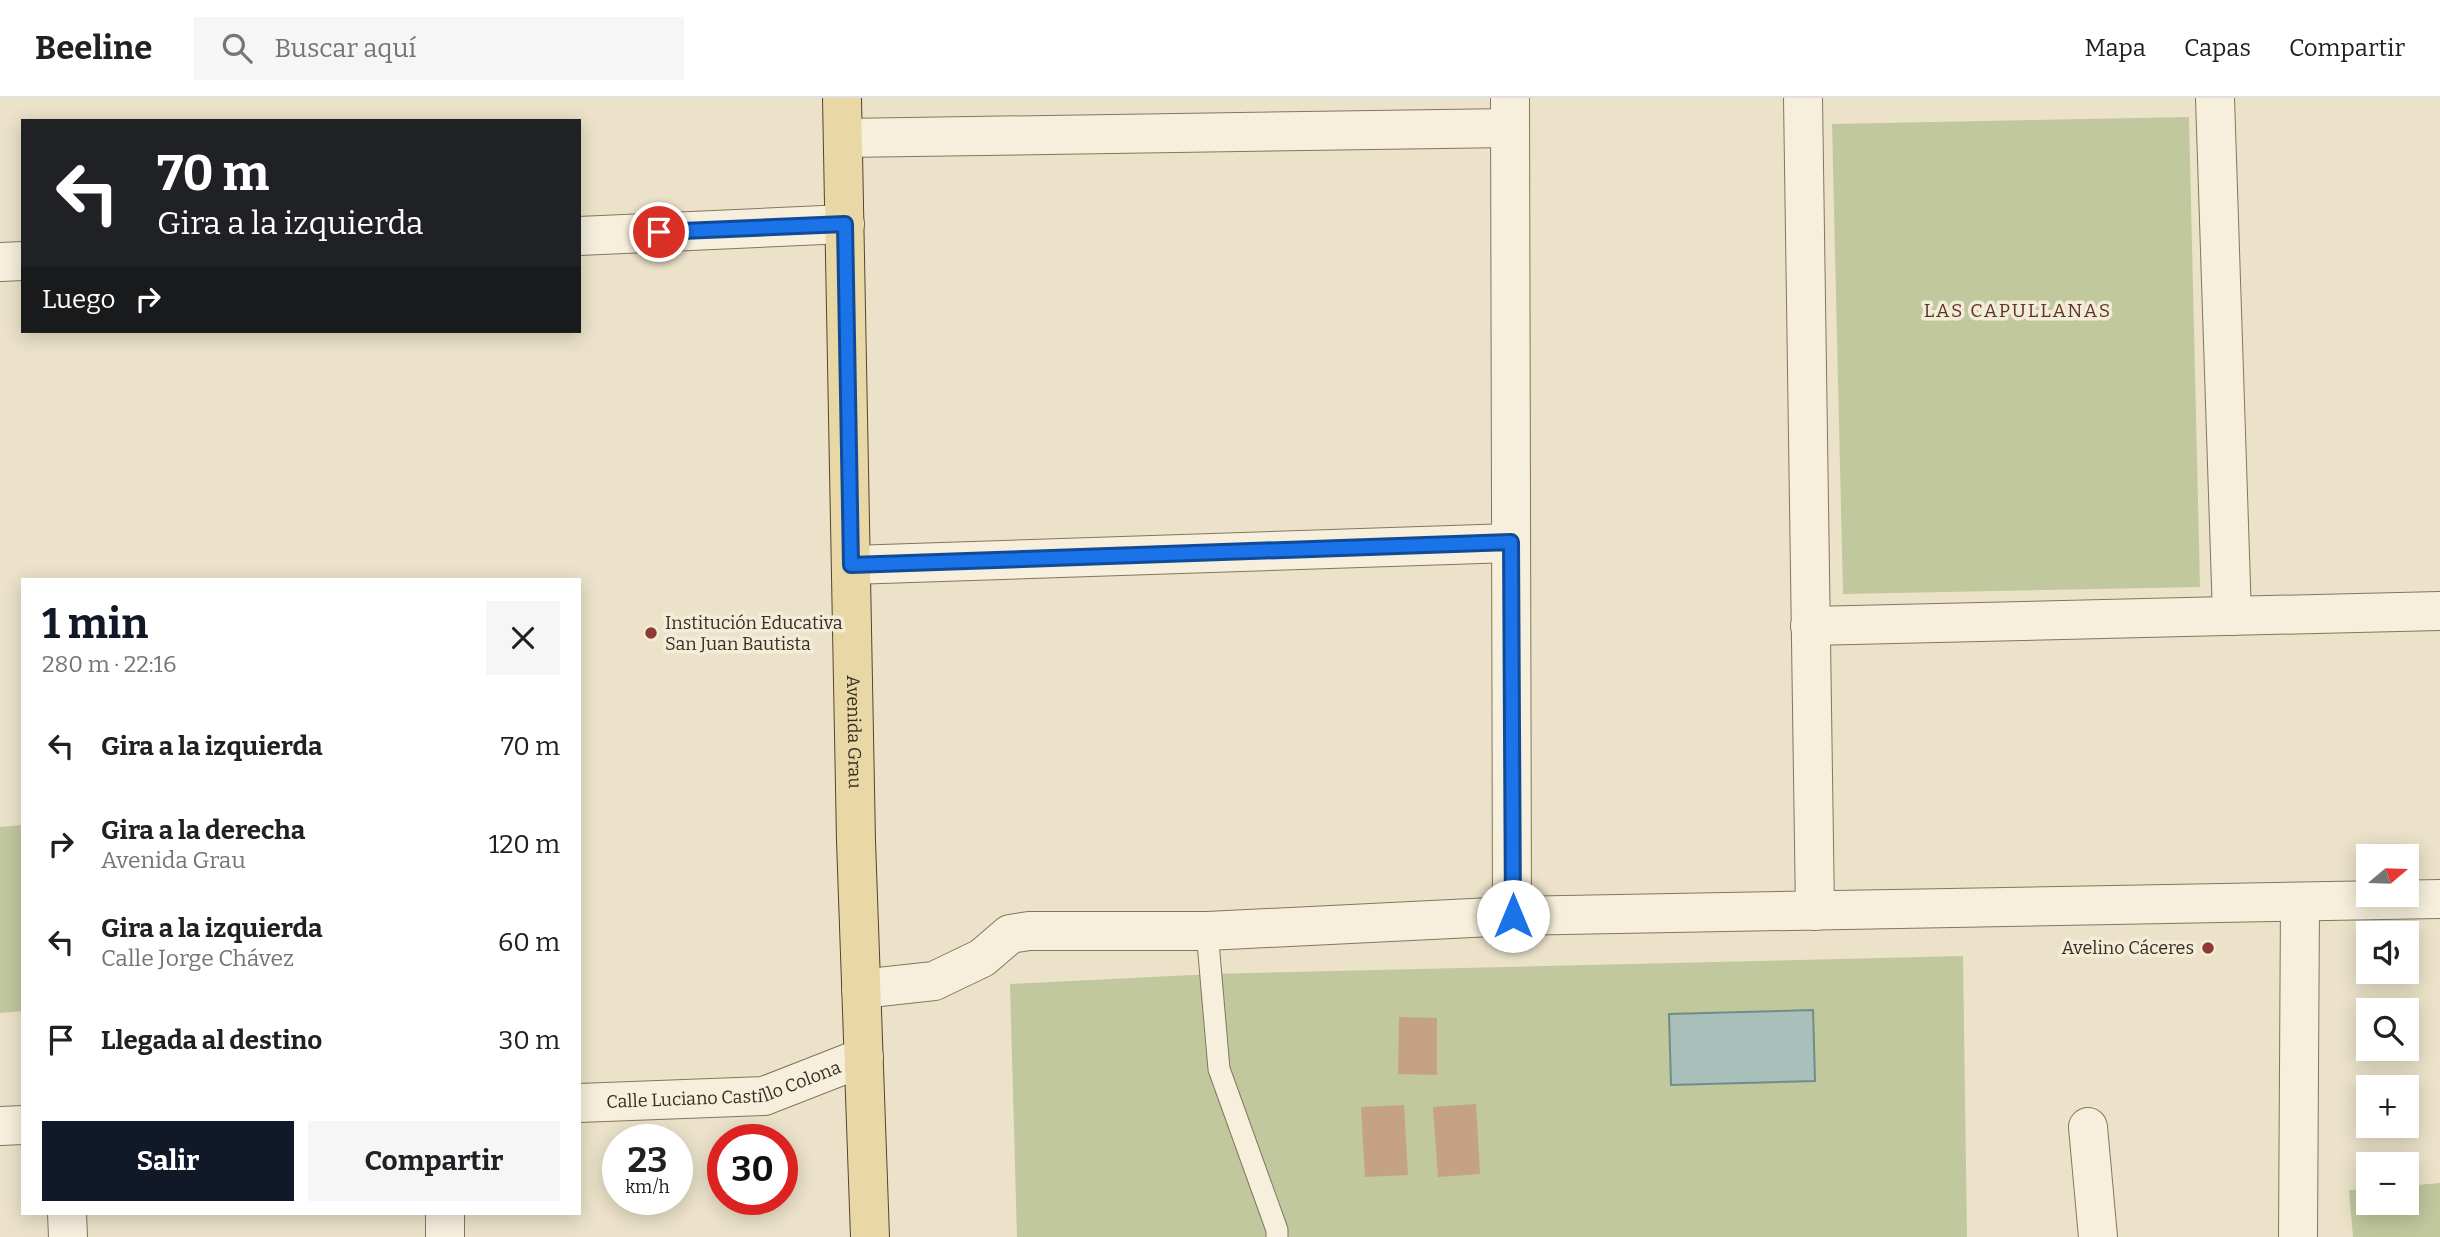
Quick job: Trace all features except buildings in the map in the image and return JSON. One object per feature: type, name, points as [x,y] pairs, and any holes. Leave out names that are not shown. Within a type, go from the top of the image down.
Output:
[{"type":"main road","name":"Avenida Grau","points":[[842,98],[861,989],[870,1237]]},
{"type":"street","points":[[1802,98],[1815,911]]},
{"type":"street","points":[[2215,98],[2232,616]]},
{"type":"street","points":[[843,138],[1510,113],[1513,916]]},
{"type":"street","points":[[581,236],[845,224]]},
{"type":"street","points":[[0,262],[21,261]]},
{"type":"street","points":[[851,565],[1511,542]]},
{"type":"street","points":[[1810,626],[2440,611]]},
{"type":"street","points":[[861,989],[934,981],[982,958],[1010,934],[1029,931],[1207,931],[1513,916],[2440,899]]},
{"type":"street","points":[[2298,1237],[2300,902]]},
{"type":"street","name":"Calle Luciano Castillo Colona","points":[[581,1103],[764,1096],[864,1056]]},
{"type":"street","points":[[0,1126],[21,1125]]},
{"type":"street","points":[[2088,1127],[2098,1237]]},
{"type":"street","points":[[67,1215],[68,1237]]},
{"type":"street","points":[[445,1215],[445,1237]]},
{"type":"lane","points":[[1207,931],[1219,1069],[1277,1230],[1277,1237]]},
{"type":"green space","points":[[2189,117],[2200,587],[1843,594],[1832,124]]},
{"type":"green space","points":[[21,825],[21,1011],[0,1013],[0,827]]},
{"type":"green space","points":[[1963,956],[1967,1237],[1017,1237],[1010,984],[1212,974]]},
{"type":"green space","points":[[2440,1183],[2440,1237],[2353,1237],[2349,1190],[2356,1190],[2356,1215],[2419,1215],[2419,1185]]},
{"type":"water","points":[[1813,1010],[1815,1081],[1671,1085],[1669,1014]]},
{"type":"place","name":"Institución Educativa San Juan Bautista","points":[[651,633]]},
{"type":"place","name":"Avelino Cáceres","points":[[2208,948]]},
{"type":"district","name":"LAS CAPULLANAS","points":[[2018,310]]},
{"type":"route","points":[[659,232],[845,224],[851,565],[1511,542],[1513,916]]}]
